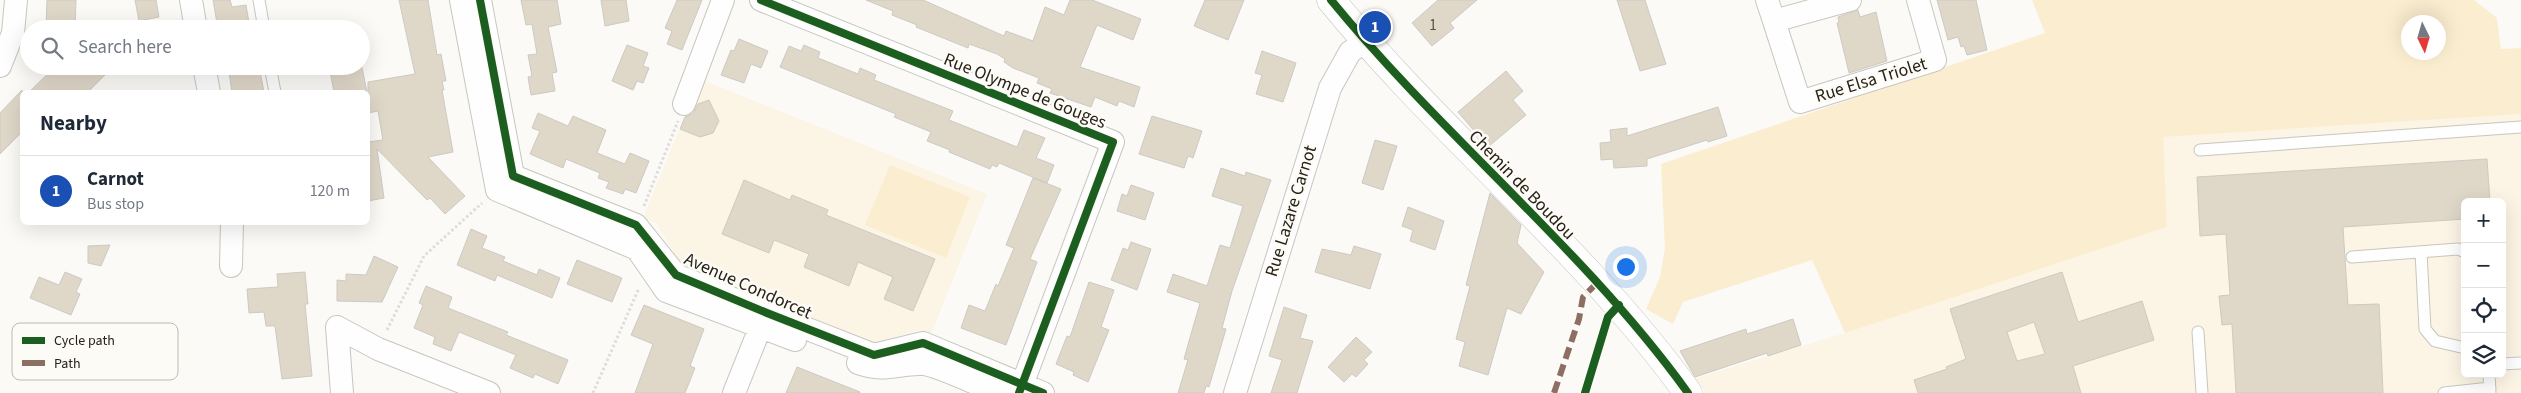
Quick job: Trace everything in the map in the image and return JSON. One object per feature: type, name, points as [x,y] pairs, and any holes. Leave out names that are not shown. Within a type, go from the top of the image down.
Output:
[{"type":"street","points":[[0,66],[13,32],[16,0]]},
{"type":"street","points":[[191,0],[194,20]]},
{"type":"street","points":[[461,0],[497,190]]},
{"type":"street","name":"Avenue Condorcet","points":[[480,0],[513,176],[636,225],[676,275],[764,320],[869,367],[895,368],[923,364],[998,393]]},
{"type":"street","points":[[684,104],[723,0]]},
{"type":"street","name":"Rue Olympe de Gouges","points":[[761,0],[1114,142],[1028,390]]},
{"type":"street","name":"Rue Elsa Triolet","points":[[1850,0],[1770,10],[1800,102],[1935,60],[1918,0]]},
{"type":"street","name":"Chemin de Boudou","points":[[1340,3],[1367,40],[1418,100],[1619,305],[1660,354],[1688,393]]},
{"type":"street","name":"Rue Lazare Carnot","points":[[1234,393],[1330,88],[1350,52],[1367,40]]},
{"type":"street","points":[[206,75],[209,90]]},
{"type":"street","name":"Avenue Condorcet","points":[[497,190],[637,249],[666,291],[874,355],[923,343],[1028,390]]},
{"type":"street","points":[[231,266],[232,225]]},
{"type":"street","points":[[734,393],[764,320]]},
{"type":"street","points":[[342,393],[336,328],[378,349],[489,393]]},
{"type":"lane","points":[[259,0],[262,20]]},
{"type":"lane","points":[[272,75],[275,90]]},
{"type":"lane","points":[[2200,150],[2521,128]]},
{"type":"lane","points":[[2352,257],[2461,250]]},
{"type":"lane","points":[[2421,252],[2425,329],[2436,341],[2461,347]]},
{"type":"lane","points":[[2198,332],[2202,393]]},
{"type":"lane","points":[[2506,364],[2521,363]]},
{"type":"lane","points":[[2444,393],[2490,390]]},
{"type":"path","points":[[636,225],[684,104]]},
{"type":"path","points":[[378,349],[424,256],[497,190]]},
{"type":"path","points":[[593,393],[649,265]]},
{"type":"shaded area","points":[[2032,0],[2474,0],[2497,18],[2501,49],[2521,48],[2521,114],[2163,137],[2167,227],[1845,333],[1812,260],[1683,302],[1673,324],[1646,309],[1660,277],[1665,248],[1661,164],[2045,33]]},
{"type":"shaded area","points":[[700,79],[987,194],[931,334],[920,330],[874,343],[681,264],[656,223],[643,218]]},
{"type":"shaded area","points":[[2521,114],[2521,393],[1706,393],[1696,378],[1845,333],[2167,227],[2162,137]]},
{"type":"shaded area","points":[[890,165],[970,197],[946,258],[865,225]]},
{"type":"building","points":[[47,0],[76,0],[75,20],[46,20]]},
{"type":"building","points":[[135,0],[156,0],[159,17],[139,20]]},
{"type":"building","points":[[213,0],[230,0],[232,7],[246,5],[248,20],[216,20]]},
{"type":"building","points":[[399,0],[428,0],[437,55],[441,54],[446,81],[442,81],[444,90],[442,90],[453,152],[428,157],[465,196],[445,214],[430,198],[427,200],[377,149],[384,198],[370,201],[370,142],[383,140],[378,111],[370,113],[368,82],[415,74]]},
{"type":"building","points":[[521,0],[557,0],[561,24],[548,27],[557,72],[552,73],[555,91],[531,95],[528,77],[532,76],[528,55],[537,54],[532,24],[526,25]]},
{"type":"building","points":[[601,0],[626,0],[629,21],[605,26]]},
{"type":"building","points":[[677,0],[702,0],[682,50],[667,44],[672,31],[665,28]]},
{"type":"building","points":[[866,0],[923,0],[1004,36],[1006,31],[1033,41],[1045,7],[1064,15],[1070,0],[1092,0],[1141,19],[1133,40],[1097,25],[1080,67],[1140,87],[1134,107],[1119,101],[1117,106],[1095,97],[1091,107],[1050,93],[1052,89],[1037,83],[1039,78],[1013,68],[1004,62],[1005,59],[997,54],[969,44],[968,48],[916,27],[917,25],[892,15],[893,11]]},
{"type":"building","points":[[1205,0],[1244,0],[1228,40],[1194,26]]},
{"type":"building","points":[[1438,0],[1477,0],[1450,23],[1454,28],[1432,46],[1412,23]]},
{"type":"building","points":[[1617,0],[1645,0],[1666,64],[1640,71]]},
{"type":"building","points":[[1937,0],[1976,0],[1987,50],[1967,55],[1964,46],[1961,47],[1958,37],[1948,40]]},
{"type":"building","points":[[1858,10],[1860,17],[1876,12],[1887,61],[1849,73],[1837,23],[1839,22],[1838,17]]},
{"type":"building","points":[[739,39],[768,51],[761,68],[751,64],[744,83],[721,75],[731,50],[734,51]]},
{"type":"building","points":[[627,45],[648,53],[643,66],[649,68],[643,83],[637,81],[633,90],[612,81]]},
{"type":"building","points":[[804,45],[820,52],[818,58],[858,74],[860,68],[876,75],[874,80],[953,111],[949,120],[1017,147],[1024,130],[1045,138],[1036,158],[1054,165],[1047,183],[999,163],[997,167],[992,165],[990,169],[949,152],[950,150],[927,141],[931,132],[894,117],[896,114],[780,67],[789,46],[801,51]]},
{"type":"building","points":[[1262,51],[1296,63],[1283,102],[1256,94],[1262,75],[1255,73]]},
{"type":"building","points":[[1506,71],[1523,91],[1513,100],[1526,115],[1488,147],[1458,112]]},
{"type":"building","points":[[47,75],[105,75],[90,90],[31,90]]},
{"type":"building","points":[[229,75],[261,75],[264,90],[232,90]]},
{"type":"building","points":[[331,75],[363,75],[367,90],[334,90]]},
{"type":"building","points":[[20,92],[20,134],[0,154],[0,113]]},
{"type":"building","points":[[709,100],[719,121],[713,133],[700,137],[680,129],[685,117],[693,114],[698,104]]},
{"type":"building","points":[[1718,107],[1727,136],[1708,142],[1707,140],[1647,159],[1647,166],[1614,168],[1613,159],[1601,160],[1600,143],[1611,142],[1610,130],[1627,128],[1627,136]]},
{"type":"building","points":[[538,113],[568,126],[573,116],[606,130],[597,153],[625,164],[630,153],[649,161],[636,193],[625,189],[623,194],[606,188],[609,182],[598,178],[600,173],[566,159],[563,168],[530,154],[540,131],[532,128]]},
{"type":"building","points":[[1152,116],[1202,131],[1193,158],[1188,156],[1184,168],[1139,154]]},
{"type":"building","points":[[1375,140],[1397,146],[1383,190],[1362,183]]},
{"type":"building","points":[[2487,159],[2490,198],[2461,198],[2461,219],[2343,227],[2348,305],[2379,304],[2383,393],[2236,393],[2232,324],[2222,325],[2219,296],[2230,295],[2226,234],[2200,236],[2197,177]]},
{"type":"building","points":[[1221,168],[1245,176],[1246,172],[1271,180],[1232,291],[1222,328],[1226,329],[1209,387],[1206,386],[1204,393],[1178,393],[1188,360],[1184,359],[1200,303],[1167,292],[1173,274],[1207,286],[1220,245],[1230,248],[1243,206],[1212,196]]},
{"type":"building","points":[[1033,178],[1061,189],[1030,259],[1037,262],[1006,345],[961,328],[969,305],[985,311],[996,284],[998,286],[1014,248],[1006,245]]},
{"type":"building","points":[[744,180],[790,200],[792,195],[828,210],[826,215],[935,259],[913,311],[884,299],[893,277],[858,262],[849,286],[804,267],[809,254],[774,240],[769,253],[722,234]]},
{"type":"building","points":[[1131,185],[1154,193],[1145,220],[1117,211],[1122,194],[1127,196]]},
{"type":"building","points":[[1490,193],[1521,225],[1517,243],[1544,272],[1521,314],[1507,308],[1488,375],[1459,366],[1465,342],[1456,339],[1470,286],[1466,285]]},
{"type":"building","points":[[1408,207],[1444,221],[1435,250],[1410,241],[1413,230],[1402,226]]},
{"type":"building","points":[[471,229],[487,236],[482,248],[505,257],[503,261],[537,275],[539,269],[560,278],[552,298],[497,275],[495,281],[457,265]]},
{"type":"building","points":[[1131,242],[1151,249],[1137,290],[1111,280],[1123,248],[1128,250]]},
{"type":"building","points":[[110,245],[101,266],[88,263],[88,246]]},
{"type":"building","points":[[1354,246],[1381,254],[1370,289],[1315,272],[1322,249],[1351,255]]},
{"type":"building","points":[[374,256],[398,267],[382,302],[337,301],[337,280],[346,281],[346,274],[366,275]]},
{"type":"building","points":[[577,260],[622,278],[612,302],[567,284]]},
{"type":"building","points":[[65,272],[82,279],[76,292],[80,294],[71,315],[30,298],[39,277],[59,285]]},
{"type":"building","points":[[305,272],[308,304],[305,304],[312,376],[282,379],[275,326],[266,326],[264,312],[249,313],[247,289],[278,287],[277,274]]},
{"type":"building","points":[[2062,272],[2078,322],[2142,301],[2154,340],[2073,366],[2081,393],[1918,393],[1914,380],[1947,369],[1946,367],[1966,359],[1950,309]],"holes":[[[2034,322],[2045,354],[2017,361],[2007,332]]]},
{"type":"building","points":[[1089,282],[1114,290],[1101,327],[1109,330],[1088,382],[1073,375],[1074,372],[1056,364],[1067,336],[1070,337]]},
{"type":"building","points":[[426,286],[452,297],[448,308],[508,332],[506,335],[568,360],[558,384],[535,374],[533,378],[510,368],[516,355],[459,332],[451,351],[433,344],[435,337],[414,328],[423,305],[419,303]]},
{"type":"building","points":[[644,305],[704,329],[690,366],[695,368],[685,393],[635,393],[653,344],[631,335]]},
{"type":"building","points":[[1284,307],[1307,315],[1300,338],[1313,341],[1297,393],[1271,393],[1282,360],[1269,356]]},
{"type":"building","points":[[1793,319],[1801,345],[1768,356],[1767,353],[1695,377],[1680,351],[1746,329],[1747,334]]},
{"type":"building","points":[[1356,337],[1372,352],[1364,360],[1368,364],[1356,377],[1352,374],[1344,382],[1328,367]]},
{"type":"building","points":[[797,367],[860,392],[860,393],[786,393]]},
{"type":"marked path","points":[[1554,393],[1579,319],[1583,297],[1597,283]]},
{"type":"cycle path","points":[[480,0],[513,176],[636,225],[676,275],[767,313],[874,355],[923,343],[1043,393]]},
{"type":"cycle path","points":[[761,0],[1113,142],[1019,393]]},
{"type":"cycle path","points":[[1331,0],[1420,99],[1605,291],[1648,341],[1688,393]]},
{"type":"cycle path","points":[[1585,393],[1608,317],[1619,305]]},
{"type":"place","name":"Carnot","points":[[1375,27]]}]
